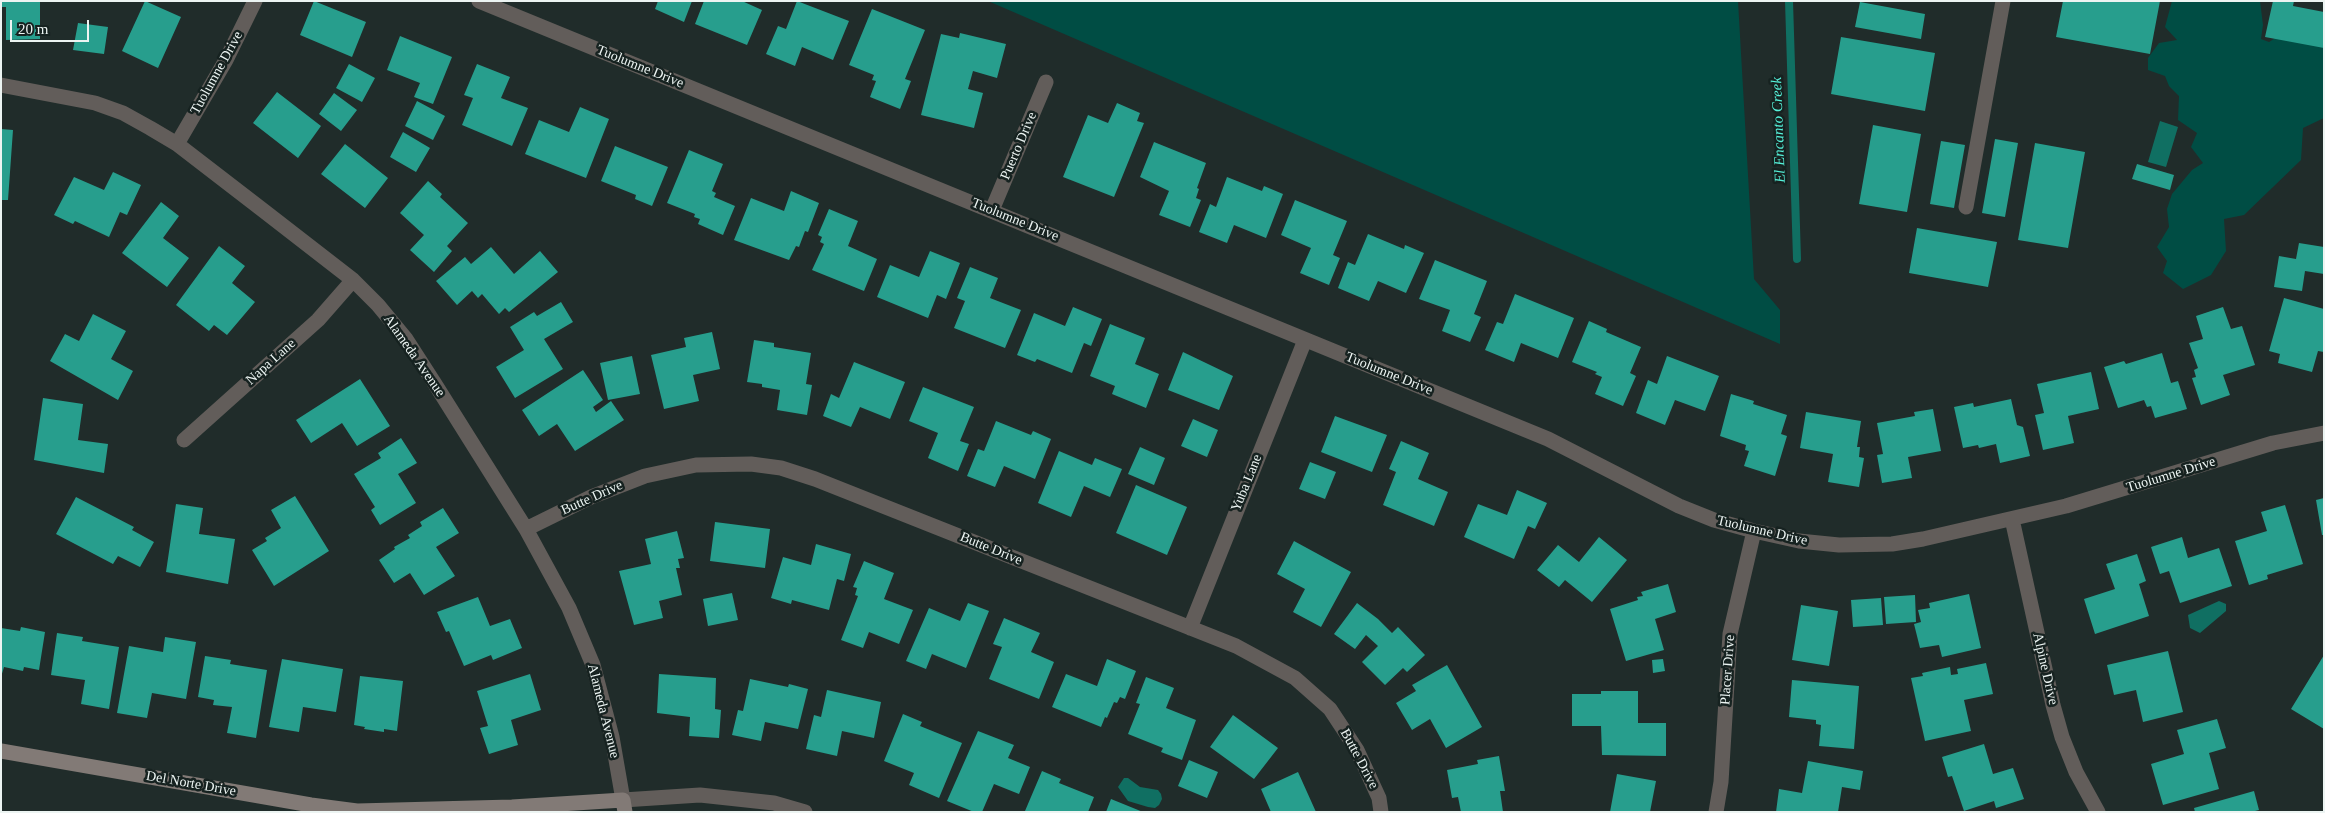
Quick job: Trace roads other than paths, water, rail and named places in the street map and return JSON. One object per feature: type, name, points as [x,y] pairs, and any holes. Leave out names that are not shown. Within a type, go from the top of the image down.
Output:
[{"type":"street","name":"Tuolumne Drive","points":[[177,144],[226,60],[255,1]]},
{"type":"street","name":"Tuolumne Drive","points":[[479,1],[992,210],[1548,440],[1679,506],[1714,520],[1754,531],[1799,541],[1866,546],[1923,539],[2108,495],[2273,443],[2324,432]]},
{"type":"street","points":[[1966,207],[2003,1]]},
{"type":"street","name":"Puerto Drive","points":[[992,210],[1046,82]]},
{"type":"street","name":"Alameda Avenue","points":[[1,85],[95,103],[136,120],[177,144],[353,280],[378,305],[406,339],[526,529],[569,608],[593,665],[612,738],[624,806]]},
{"type":"street","name":"Napa Lane","points":[[184,440],[318,320],[353,280]]},
{"type":"street","name":"Yuba Lane","points":[[1190,628],[1305,340]]},
{"type":"street","name":"Butte Drive","points":[[526,529],[591,497],[645,476],[696,465],[716,463],[751,464],[781,468],[815,479],[1236,646],[1295,678],[1330,709],[1357,750],[1379,798],[1381,812]]},
{"type":"street","name":"Alpine Drive","points":[[2012,519],[2058,721],[2076,772],[2098,812]]},
{"type":"street","name":"Placer Drive","points":[[1716,812],[1721,782],[1730,634],[1754,531]]},
{"type":"street","name":"Del Norte Drive","points":[[1,751],[311,805],[357,811],[624,806],[700,795],[757,801],[805,812]]},
{"type":"waterway","name":"El Encanto Creek","points":[[1789,1],[1797,259]]}]
